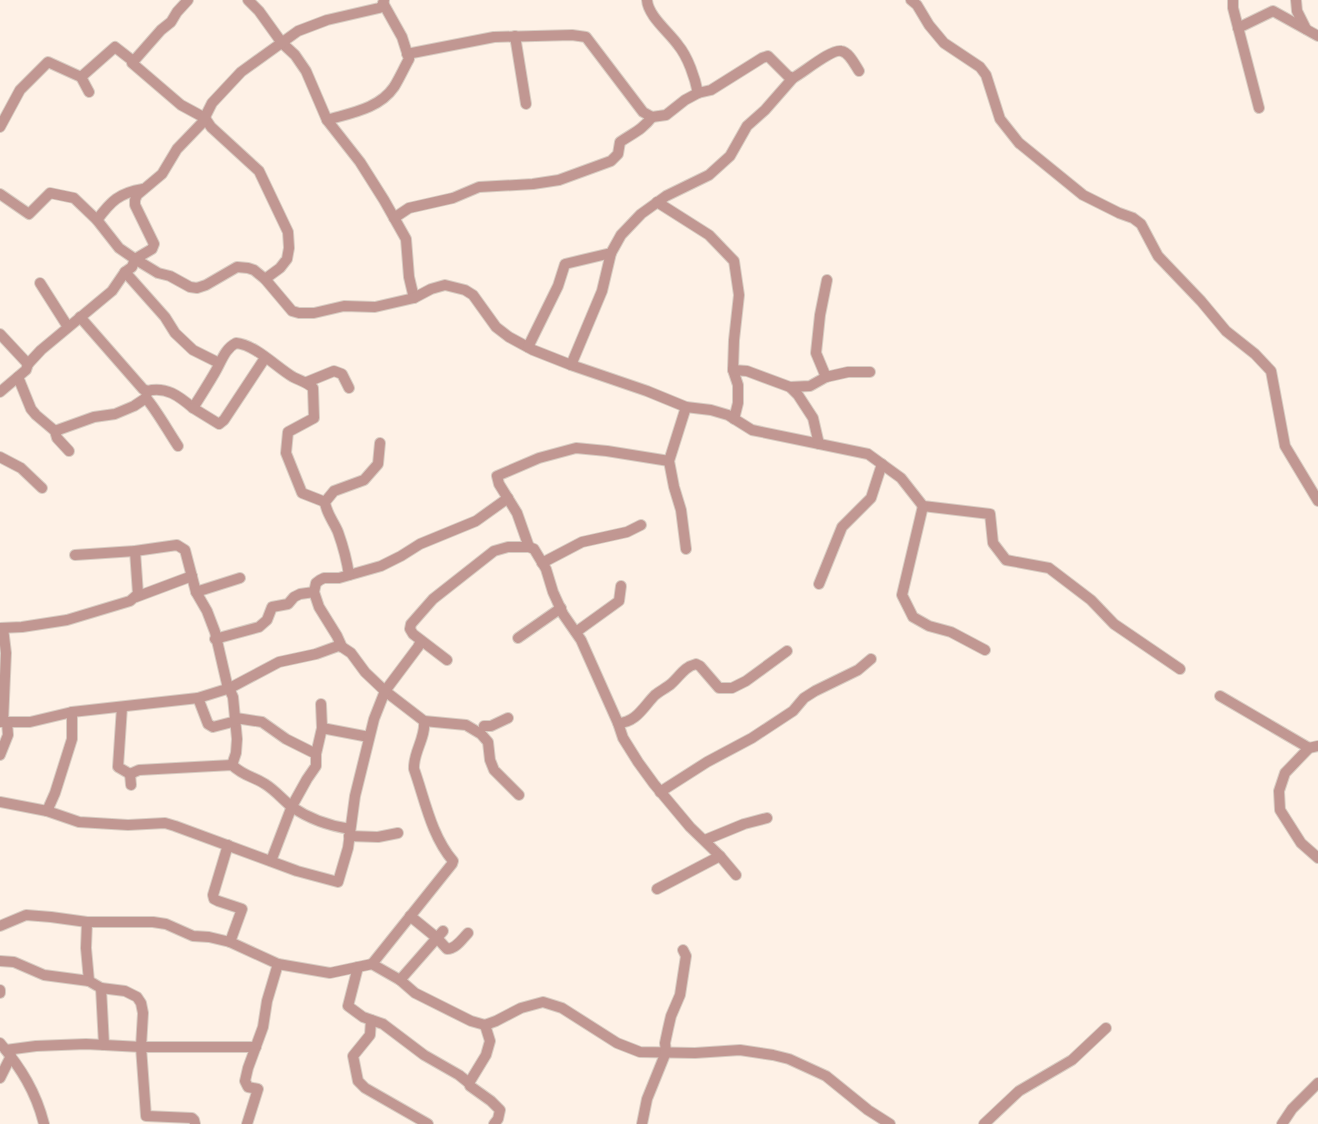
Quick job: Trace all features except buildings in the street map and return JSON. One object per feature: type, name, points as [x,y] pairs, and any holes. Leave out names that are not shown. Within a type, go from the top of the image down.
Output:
[{"type":"street","points":[[133,61],[161,30],[171,22],[188,0]]},
{"type":"street","points":[[248,0],[259,11],[282,43],[295,55],[306,71],[327,120],[360,162],[394,218],[406,240],[409,277],[414,298]]},
{"type":"street","points":[[647,0],[648,10],[680,47],[698,93]]},
{"type":"street","points":[[911,0],[917,5],[929,25],[944,43],[980,67],[986,75],[1000,119],[1019,143],[1083,195],[1118,213],[1133,218],[1141,224],[1158,256],[1201,300],[1226,331],[1255,354],[1271,371],[1286,446],[1318,501]]},
{"type":"street","points":[[1233,0],[1238,28],[1259,108]]},
{"type":"street","points":[[1296,0],[1301,20],[1306,30]]},
{"type":"street","points":[[0,392],[26,370],[28,364],[41,350],[112,291],[125,272],[132,267],[135,259],[152,249],[154,244],[135,205],[137,195],[162,174],[177,149],[205,118],[212,103],[241,72],[298,31],[327,20],[379,8],[383,6],[383,2]]},
{"type":"street","points":[[327,120],[364,109],[383,98],[393,88],[409,59],[402,37],[383,2]]},
{"type":"street","points":[[1238,28],[1273,11],[1318,36]]},
{"type":"street","points":[[407,54],[494,37],[572,35],[586,37],[643,112],[652,117],[666,115],[685,100],[698,93],[711,90],[768,56],[788,76],[793,78]]},
{"type":"street","points":[[515,36],[526,104]]},
{"type":"street","points":[[81,77],[115,48],[133,61],[132,63],[135,67],[181,105],[205,118],[211,127],[259,170],[288,232],[289,248],[287,259],[280,268],[266,279]]},
{"type":"street","points":[[571,365],[602,291],[611,253],[621,235],[641,214],[657,202],[709,175],[720,166],[730,156],[747,126],[765,110],[793,78],[833,52],[840,51],[847,54],[859,71]]},
{"type":"street","points":[[0,127],[20,90],[48,62],[81,77],[89,92]]},
{"type":"street","points":[[394,218],[409,208],[452,198],[478,186],[533,184],[559,180],[611,161],[618,154],[620,142],[638,132],[652,117]]},
{"type":"street","points":[[97,220],[110,202],[130,191],[143,189]]},
{"type":"street","points":[[0,194],[29,214],[50,194],[74,198],[97,220],[119,248],[158,273],[170,276],[190,287],[197,288],[206,286],[237,266],[254,270],[266,279],[292,311],[299,313],[314,313],[344,306],[375,307],[414,298],[431,289],[445,285],[465,290],[473,295],[496,326],[509,337],[571,365],[647,391],[686,407],[711,410],[728,415],[752,430],[868,454],[901,478],[923,506],[990,514],[993,543],[1006,560],[1050,568],[1091,600],[1114,624],[1180,670]]},
{"type":"street","points":[[657,202],[709,235],[734,261],[739,296],[733,370],[738,385],[738,403],[734,419]]},
{"type":"street","points":[[528,346],[558,286],[564,264],[611,253]]},
{"type":"street","points":[[125,272],[165,316],[175,333],[193,350],[219,363]]},
{"type":"street","points":[[826,377],[816,353],[820,315],[828,280]]},
{"type":"street","points":[[40,283],[68,327]]},
{"type":"street","points":[[80,317],[143,390],[156,414],[178,446]]},
{"type":"street","points":[[0,334],[28,364]]},
{"type":"street","points":[[193,408],[227,350],[236,343],[249,347],[293,377],[307,382],[313,388],[314,418],[288,432],[286,453],[302,493],[325,502]]},
{"type":"street","points":[[55,431],[94,417],[115,414],[134,406],[146,395],[158,388],[178,395],[193,408],[220,424],[265,358]]},
{"type":"street","points":[[733,370],[747,371],[790,387],[810,386],[826,377],[848,372],[870,372]]},
{"type":"street","points":[[307,382],[334,371],[342,374],[349,388]]},
{"type":"street","points":[[18,377],[36,416],[55,431],[57,438],[69,451]]},
{"type":"street","points":[[790,387],[812,418],[819,444]]},
{"type":"street","points":[[686,407],[669,462],[674,487],[682,510],[686,549]]},
{"type":"street","points":[[325,502],[334,491],[364,480],[378,464],[380,443]]},
{"type":"street","points":[[529,548],[517,513],[499,484],[497,476],[539,458],[576,448],[607,451],[669,462]]},
{"type":"street","points":[[0,457],[21,468],[42,488]]},
{"type":"street","points":[[819,584],[842,527],[871,498],[882,464]]},
{"type":"street","points":[[342,647],[319,607],[314,592],[316,583],[320,580],[339,578],[381,566],[420,544],[476,521],[508,498]]},
{"type":"street","points":[[325,502],[347,560],[349,575]]},
{"type":"street","points":[[923,506],[902,594],[913,616],[929,626],[951,632],[985,650]]},
{"type":"street","points":[[542,563],[582,542],[627,532],[640,525]]},
{"type":"street","points":[[75,555],[135,551],[178,545],[186,550],[196,592],[207,611],[227,684],[233,697],[236,720],[236,752],[232,765]]},
{"type":"street","points":[[447,660],[412,634],[411,624],[433,599],[494,551],[508,547],[534,549],[561,608],[581,640],[623,738],[660,792],[690,827],[705,840],[736,875]]},
{"type":"street","points":[[135,551],[139,585],[136,597]]},
{"type":"street","points":[[0,755],[8,735],[3,722],[6,653],[2,628],[67,620],[130,601],[192,576]]},
{"type":"street","points":[[196,592],[240,578]]},
{"type":"street","points":[[576,632],[619,601],[621,586]]},
{"type":"street","points":[[216,639],[259,627],[267,620],[272,607],[288,604],[294,597],[300,594],[314,592]]},
{"type":"street","points":[[518,638],[561,608]]},
{"type":"street","points":[[0,802],[94,824],[165,823],[297,871],[338,882],[369,737],[385,691],[418,647],[420,640]]},
{"type":"street","points":[[3,722],[30,722],[72,712],[198,698],[230,688],[279,662],[316,654],[338,646],[351,653],[365,672],[385,691],[424,720],[455,723],[479,730],[508,718]]},
{"type":"street","points":[[618,723],[632,720],[655,695],[692,665],[700,666],[719,688],[732,688],[746,682],[787,650]]},
{"type":"street","points":[[660,792],[707,762],[752,738],[793,711],[804,698],[815,690],[852,674],[871,659]]},
{"type":"street","points":[[1220,696],[1314,747],[1285,772],[1279,791],[1280,810],[1301,843],[1318,858]]},
{"type":"street","points":[[198,698],[208,724],[213,727],[236,720],[262,722],[286,739],[316,754]]},
{"type":"street","points":[[271,861],[292,806],[307,778],[316,766],[316,754],[322,728],[321,704]]},
{"type":"street","points":[[122,707],[118,767],[130,774]]},
{"type":"street","points":[[47,812],[72,739],[72,712]]},
{"type":"street","points":[[0,926],[26,915],[51,916],[87,922],[153,922],[166,924],[193,936],[209,937],[230,942],[278,964],[330,973],[372,964],[453,861],[443,850],[414,769],[414,761],[423,739],[424,720]]},
{"type":"street","points":[[322,728],[369,737]]},
{"type":"street","points":[[479,730],[488,742],[490,760],[494,770],[519,795]]},
{"type":"street","points":[[130,774],[139,770],[232,765],[245,775],[265,784],[292,806],[349,832],[378,838],[398,834]]},
{"type":"street","points":[[130,774],[130,785]]},
{"type":"street","points":[[705,840],[744,824],[767,818]]},
{"type":"street","points":[[228,845],[213,895],[214,899],[218,901],[242,909],[230,942]]},
{"type":"street","points":[[657,889],[720,856]]},
{"type":"street","points":[[410,916],[440,935],[447,949],[451,949],[468,933]]},
{"type":"street","points":[[87,922],[86,948],[89,981]]},
{"type":"street","points":[[400,980],[440,935]]},
{"type":"street","points":[[642,1124],[647,1099],[666,1052],[665,1043],[671,1016],[680,995],[686,956],[683,950]]},
{"type":"street","points":[[0,961],[14,962],[44,975],[89,981],[101,988],[125,991],[137,996],[143,1013],[141,1047],[146,1116],[192,1118],[195,1124]]},
{"type":"street","points":[[247,1124],[258,1089],[248,1087],[245,1081],[263,1027],[267,1001],[278,964]]},
{"type":"street","points":[[372,964],[400,980],[415,994],[471,1021],[485,1025],[521,1008],[543,1002],[562,1008],[617,1044],[640,1052],[695,1053],[740,1050],[790,1059],[826,1076],[868,1110],[890,1124]]},
{"type":"street","points":[[358,967],[348,1006],[363,1017],[383,1024],[424,1055],[459,1075],[469,1083],[470,1086],[500,1110],[498,1119],[494,1124]]},
{"type":"street","points":[[101,988],[103,990],[104,1045]]},
{"type":"street","points":[[371,1020],[370,1035],[353,1056],[358,1081],[365,1088],[428,1124]]},
{"type":"street","points":[[469,1083],[486,1054],[490,1041],[485,1025]]},
{"type":"street","points":[[984,1124],[1019,1091],[1072,1060],[1106,1028]]},
{"type":"street","points":[[6,1050],[36,1046],[86,1044],[141,1047],[256,1047]]},
{"type":"street","points":[[0,1078],[6,1050]]},
{"type":"street","points":[[6,1050],[25,1075],[44,1124]]},
{"type":"street","points":[[1282,1124],[1292,1109],[1318,1083]]}]
